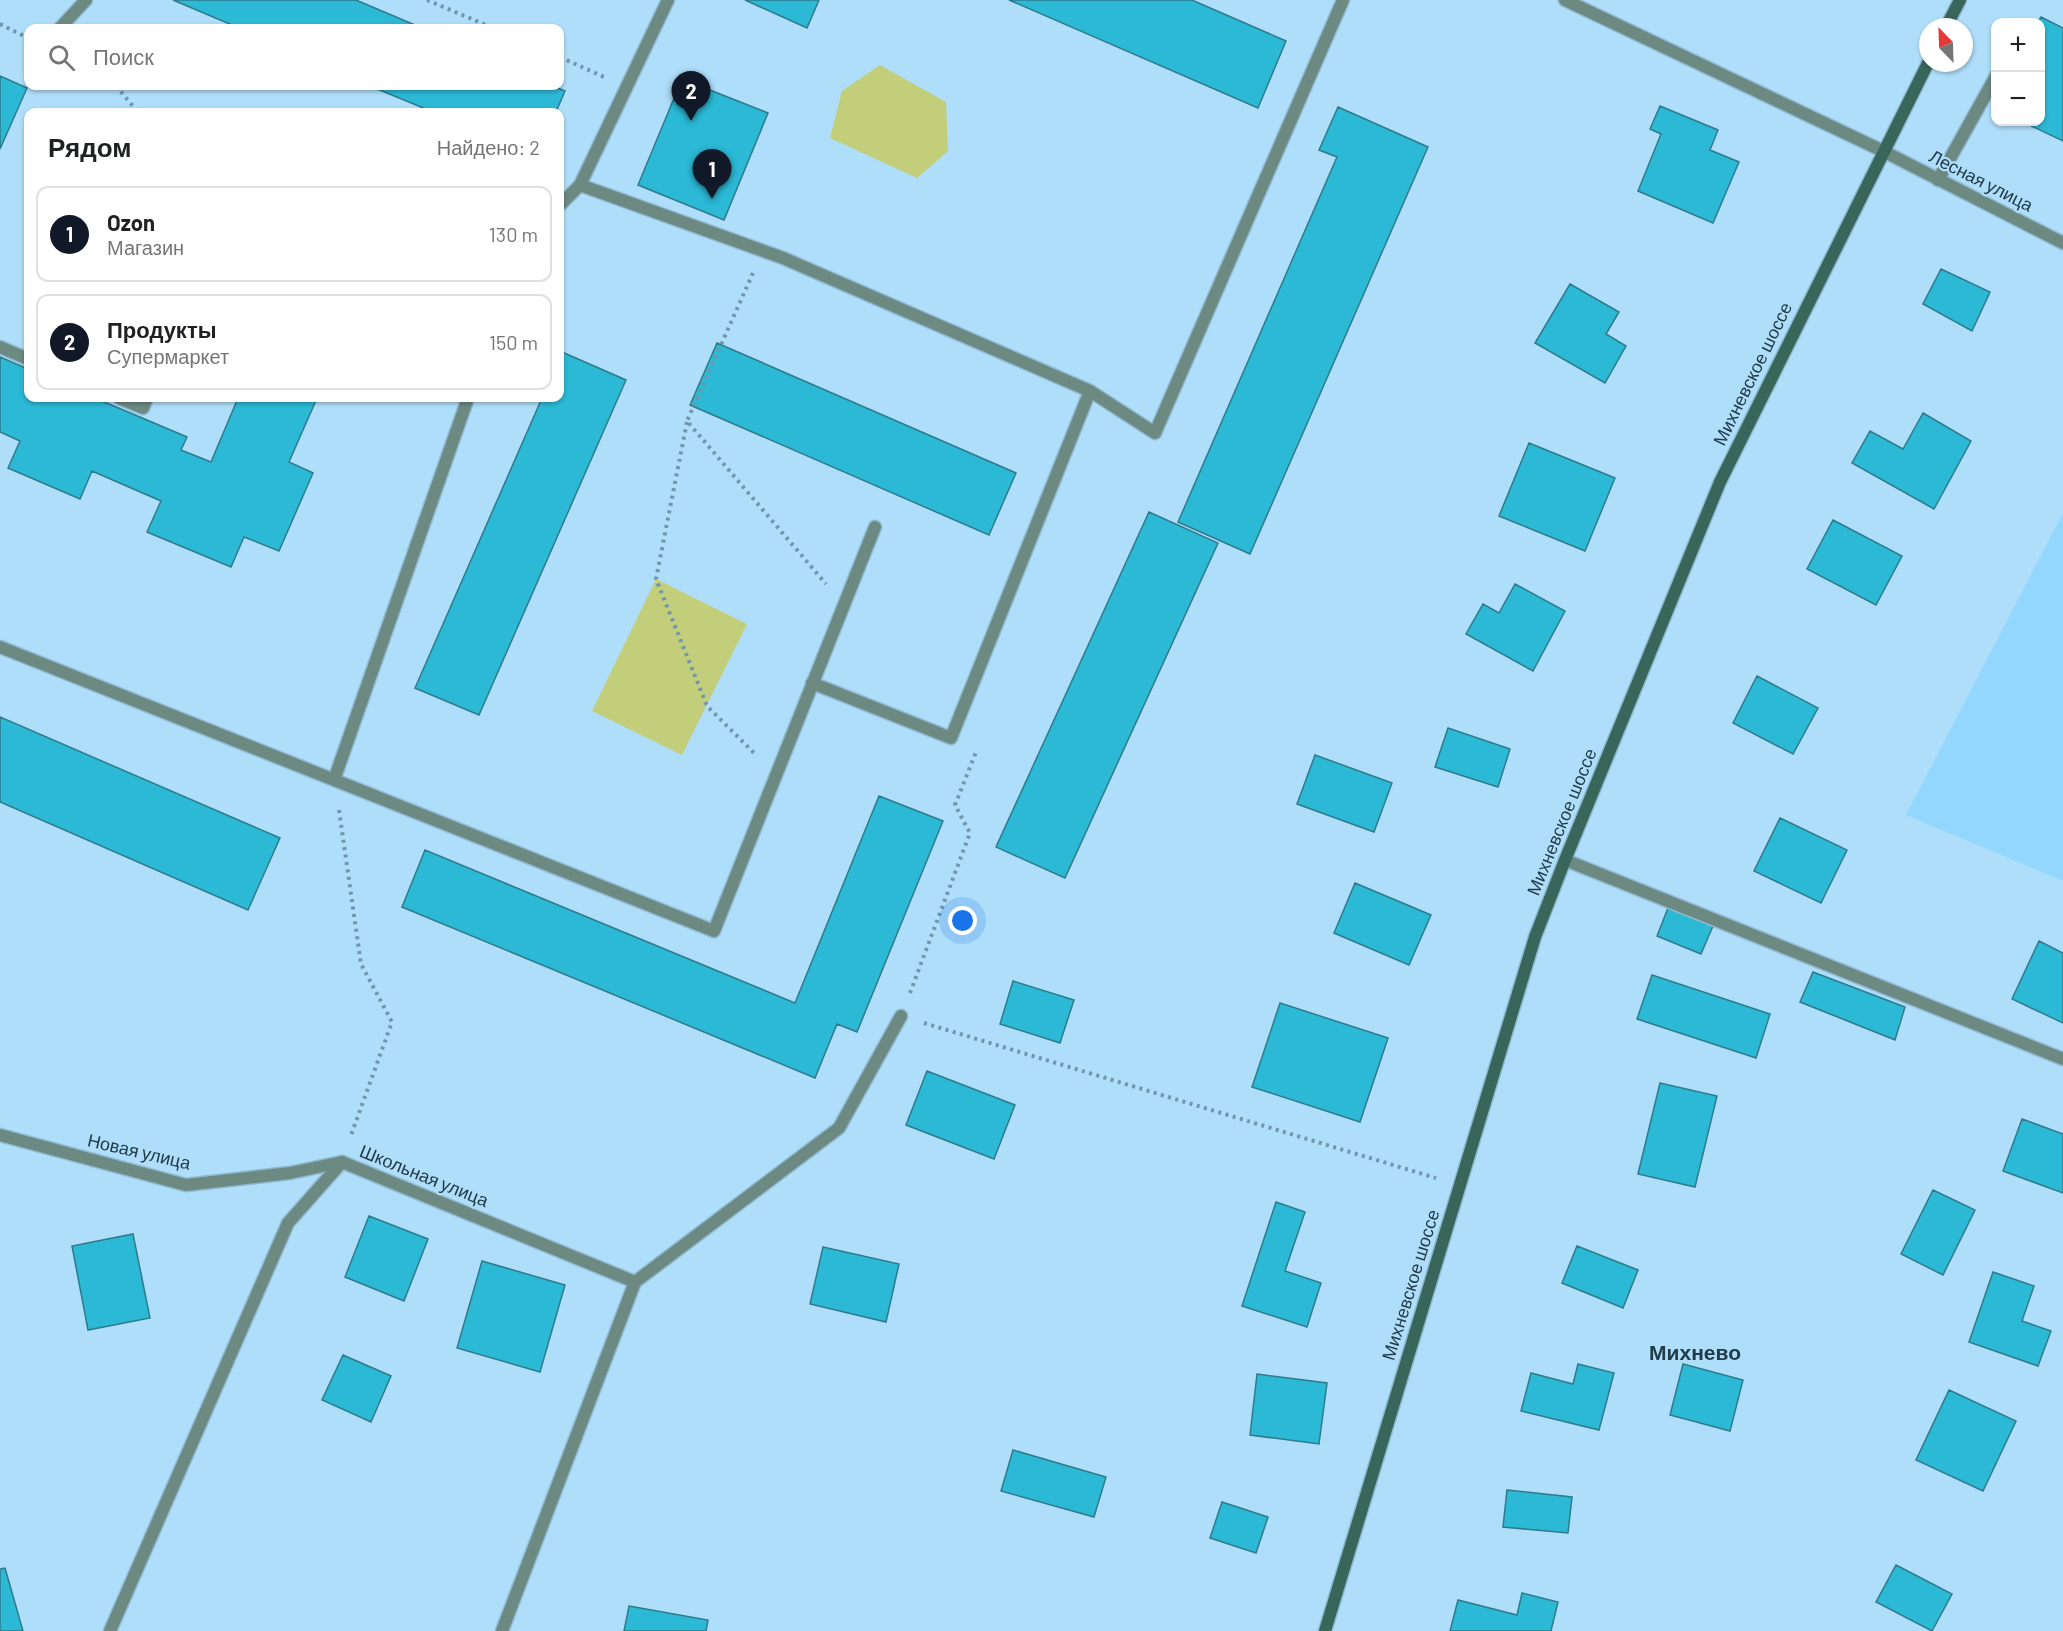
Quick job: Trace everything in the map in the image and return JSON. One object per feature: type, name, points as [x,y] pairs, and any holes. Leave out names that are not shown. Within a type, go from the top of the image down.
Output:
[{"type":"street","points":[[64,24],[86,0]]},
{"type":"street","points":[[564,201],[579,185],[668,0]]},
{"type":"street","points":[[579,185],[763,251],[1090,391],[1155,433],[1343,0]]},
{"type":"street","name":"Лесная улица","points":[[1565,0],[1883,151],[2063,243]]},
{"type":"street","points":[[1951,18],[1960,0]]},
{"type":"street","name":"Михневское шоссе","points":[[1325,1631],[1535,937],[1720,482],[1923,72]]},
{"type":"street","points":[[1938,180],[1991,83]]},
{"type":"street","points":[[0,347],[24,357]]},
{"type":"street","points":[[812,683],[951,738],[1090,391]]},
{"type":"street","points":[[129,402],[143,408],[145,402]]},
{"type":"street","points":[[334,780],[467,402]]},
{"type":"street","points":[[0,647],[714,931],[875,527]]},
{"type":"street","points":[[1565,860],[2063,1059]]},
{"type":"street","points":[[502,1631],[635,1282],[839,1128],[901,1016]]},
{"type":"street","name":"Новая улица","points":[[0,1135],[186,1185],[290,1173],[342,1162]]},
{"type":"street","name":"Школьная улица","points":[[110,1631],[288,1222],[342,1162],[635,1282]]},
{"type":"path","points":[[427,0],[484,24]]},
{"type":"path","points":[[0,24],[24,36]]},
{"type":"path","points":[[564,59],[627,86]]},
{"type":"path","points":[[119,90],[135,108]]},
{"type":"path","points":[[763,251],[687,422],[656,579],[707,706],[776,774]]},
{"type":"path","points":[[687,422],[844,605]]},
{"type":"path","points":[[951,738],[976,751],[955,805],[970,833],[901,1016],[1460,1186]]},
{"type":"path","points":[[334,780],[361,964],[392,1022],[342,1162]]},
{"type":"shaded area","points":[[2063,513],[2063,881],[1906,815]]},
{"type":"green space","points":[[880,65],[946,102],[948,151],[917,178],[830,138],[842,91]]},
{"type":"green space","points":[[656,579],[747,624],[682,755],[592,711]]},
{"type":"building","points":[[173,0],[356,0],[413,24],[230,24]]},
{"type":"building","points":[[745,0],[819,0],[807,28]]},
{"type":"building","points":[[1009,0],[1192,0],[1286,41],[1258,108]]},
{"type":"building","points":[[2045,19],[2063,28],[2063,141],[2031,126],[2045,126]]},
{"type":"building","points":[[0,76],[24,87],[26,90],[0,149]]},
{"type":"building","points":[[682,79],[768,113],[724,220],[638,185]]},
{"type":"building","points":[[380,90],[565,91],[558,108],[423,108]]},
{"type":"building","points":[[1660,106],[1718,130],[1710,150],[1739,162],[1713,223],[1638,191],[1661,134],[1650,129]]},
{"type":"building","points":[[1338,107],[1428,147],[1250,554],[1178,522],[1337,157],[1319,150]]},
{"type":"building","points":[[1941,269],[1990,292],[1972,331],[1923,304]]},
{"type":"building","points":[[1570,284],[1619,312],[1606,334],[1626,346],[1605,383],[1535,343]]},
{"type":"building","points":[[717,343],[1016,473],[989,535],[690,405]]},
{"type":"building","points":[[564,353],[626,380],[479,715],[415,688],[540,402],[564,402]]},
{"type":"building","points":[[0,357],[24,367],[24,402],[104,402],[187,437],[181,450],[211,462],[236,402],[315,402],[289,462],[313,473],[279,551],[244,537],[231,567],[147,532],[161,501],[92,471],[80,499],[8,468],[20,441],[0,432]]},
{"type":"building","points":[[1923,413],[1971,441],[1934,509],[1852,463],[1870,431],[1903,449]]},
{"type":"building","points":[[1529,443],[1615,478],[1585,551],[1499,516]]},
{"type":"building","points":[[1149,512],[1218,543],[1065,878],[996,847]]},
{"type":"building","points":[[1833,520],[1902,556],[1876,605],[1807,569]]},
{"type":"building","points":[[1515,584],[1565,611],[1533,671],[1466,634],[1483,604],[1499,613]]},
{"type":"building","points":[[1757,676],[1818,708],[1793,754],[1733,723]]},
{"type":"building","points":[[0,717],[280,838],[248,910],[0,802]]},
{"type":"building","points":[[1448,728],[1510,749],[1498,787],[1435,767]]},
{"type":"building","points":[[1315,755],[1392,783],[1374,832],[1297,804]]},
{"type":"building","points":[[879,796],[943,821],[857,1032],[837,1024],[815,1078],[402,907],[425,850],[795,1003]]},
{"type":"building","points":[[1780,818],[1847,850],[1821,903],[1754,871]]},
{"type":"building","points":[[1355,883],[1431,915],[1409,965],[1334,933]]},
{"type":"building","points":[[1668,908],[1713,926],[1701,954],[1657,936]]},
{"type":"building","points":[[2039,941],[2063,953],[2063,1023],[2012,999]]},
{"type":"building","points":[[1813,972],[1905,1007],[1895,1040],[1800,1002]]},
{"type":"building","points":[[1652,975],[1770,1014],[1756,1058],[1637,1019]]},
{"type":"building","points":[[1013,981],[1074,1000],[1060,1043],[1000,1024]]},
{"type":"building","points":[[1280,1003],[1388,1038],[1360,1122],[1252,1087]]},
{"type":"building","points":[[927,1071],[1015,1105],[994,1159],[906,1125]]},
{"type":"building","points":[[1660,1083],[1717,1096],[1695,1187],[1638,1174]]},
{"type":"building","points":[[2022,1119],[2063,1134],[2063,1193],[2003,1171]]},
{"type":"building","points":[[1933,1190],[1975,1210],[1943,1275],[1901,1254]]},
{"type":"building","points":[[1276,1202],[1305,1212],[1285,1271],[1321,1283],[1307,1327],[1242,1306]]},
{"type":"building","points":[[369,1216],[428,1239],[404,1301],[345,1277]]},
{"type":"building","points":[[133,1234],[150,1318],[88,1330],[72,1246]]},
{"type":"building","points":[[1577,1246],[1638,1270],[1623,1308],[1562,1283]]},
{"type":"building","points":[[823,1247],[899,1264],[886,1322],[810,1304]]},
{"type":"building","points":[[482,1261],[565,1285],[540,1372],[457,1348]]},
{"type":"building","points":[[1993,1272],[2034,1286],[2022,1321],[2051,1331],[2038,1366],[1969,1342]]},
{"type":"building","points":[[343,1355],[391,1376],[371,1422],[322,1400]]},
{"type":"building","points":[[1578,1364],[1614,1373],[1599,1430],[1521,1411],[1531,1373],[1573,1384]]},
{"type":"building","points":[[1683,1364],[1743,1380],[1730,1431],[1670,1415]]},
{"type":"building","points":[[1257,1374],[1327,1383],[1319,1444],[1250,1435]]},
{"type":"building","points":[[1949,1390],[2016,1421],[1983,1491],[1916,1460]]},
{"type":"building","points":[[1013,1450],[1106,1477],[1094,1517],[1001,1491]]},
{"type":"building","points":[[1507,1490],[1572,1497],[1568,1533],[1503,1527]]},
{"type":"building","points":[[1222,1502],[1268,1517],[1256,1553],[1210,1538]]},
{"type":"building","points":[[1896,1565],[1952,1594],[1932,1631],[1876,1602]]},
{"type":"building","points":[[5,1568],[23,1631],[0,1631],[0,1569]]},
{"type":"building","points":[[1522,1593],[1558,1602],[1551,1631],[1450,1631],[1458,1600],[1517,1615]]},
{"type":"building","points":[[629,1606],[708,1620],[706,1631],[624,1631]]},
{"type":"place","name":"Продукты","points":[[691,121]]},
{"type":"place","name":"Ozon","points":[[712,199]]},
{"type":"district","name":"Михнево","points":[[1695,1353]]}]
